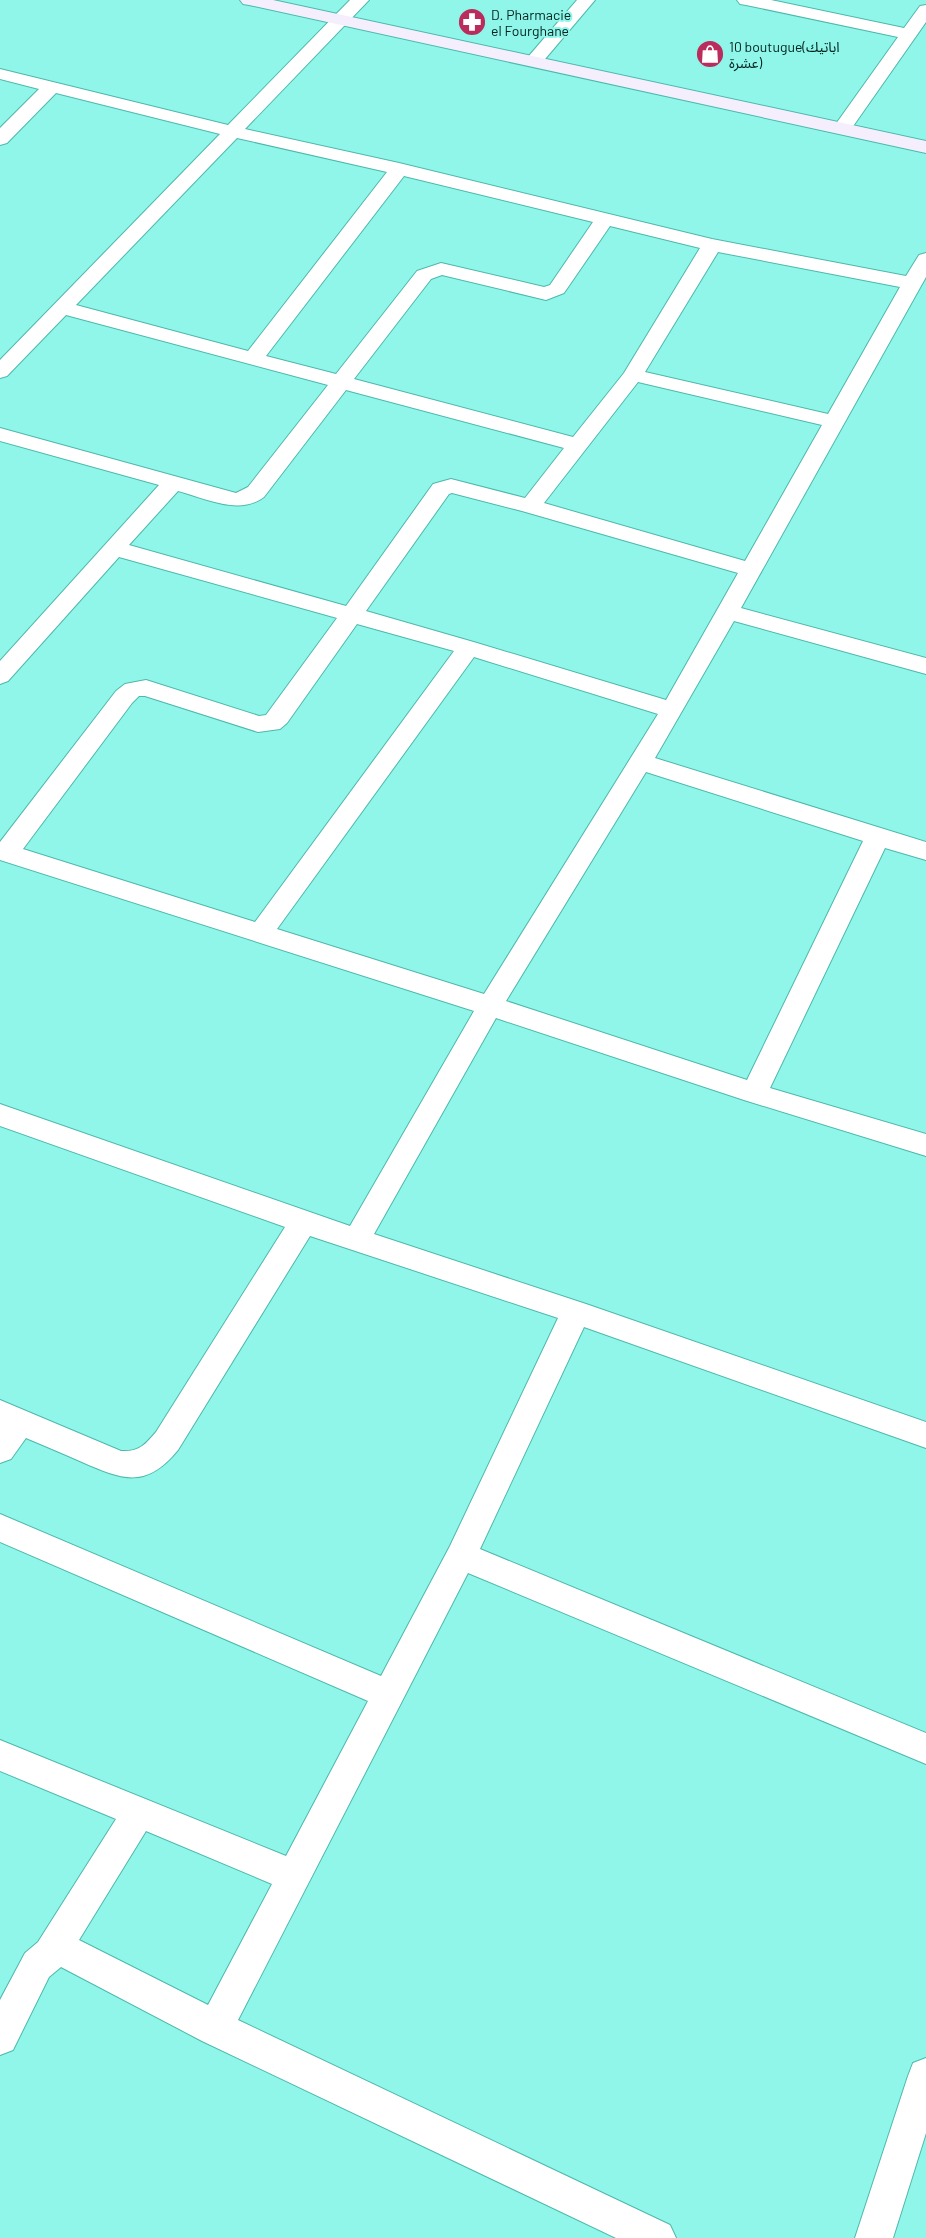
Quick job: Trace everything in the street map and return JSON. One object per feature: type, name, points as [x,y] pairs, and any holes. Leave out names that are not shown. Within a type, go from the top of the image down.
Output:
[{"type":"street","points":[[249,0],[926,147]]},
{"type":"street","points":[[3,365],[63,308],[360,0]]},
{"type":"street","points":[[534,61],[586,0]]},
{"type":"street","points":[[746,0],[909,34]]},
{"type":"street","points":[[842,128],[926,10]]},
{"type":"street","points":[[0,74],[233,132],[399,169],[712,244],[911,283]]},
{"type":"street","points":[[0,139],[53,86]]},
{"type":"street","points":[[253,358],[399,169]]},
{"type":"street","points":[[0,434],[236,500],[248,498],[256,492],[424,275],[441,269],[546,294],[556,289],[605,219]]},
{"type":"street","points":[[530,506],[633,375],[712,244]]},
{"type":"street","points":[[357,1239],[490,1006],[672,710],[926,259]]},
{"type":"street","points":[[63,308],[578,445]]},
{"type":"street","points":[[633,375],[835,422]]},
{"type":"street","points":[[0,676],[174,483]]},
{"type":"street","points":[[751,570],[530,506],[451,486],[441,489],[279,717],[272,723],[258,724],[146,688],[133,689],[124,697],[3,852],[490,1006],[754,1093],[926,1145]]},
{"type":"street","points":[[114,548],[468,648],[672,710]]},
{"type":"street","points":[[727,612],[926,666]]},
{"type":"street","points":[[260,934],[468,648]]},
{"type":"street","points":[[640,762],[878,838],[926,851]]},
{"type":"street","points":[[754,1093],[878,838]]},
{"type":"street","points":[[0,1115],[303,1222],[576,1312],[926,1435]]},
{"type":"street","points":[[0,1450],[10,1417],[119,1464],[134,1466],[152,1459],[167,1441],[303,1222]]},
{"type":"street","points":[[215,2028],[461,1556],[576,1312]]},
{"type":"street","points":[[0,1528],[389,1695]]},
{"type":"street","points":[[461,1556],[926,1749]]},
{"type":"street","points":[[0,1755],[294,1876]]},
{"type":"street","points":[[0,2037],[38,1966],[50,1954],[139,1812]]},
{"type":"street","points":[[50,1954],[61,1950],[71,1954],[215,2028],[657,2238]]},
{"type":"street","points":[[874,2238],[926,2076]]},
{"type":"place","name":"D. Pharmacie el Fourghane","points":[[472,22]]},
{"type":"place","name":"10 boutugue(اباتيك عشرة)","points":[[710,54]]}]
